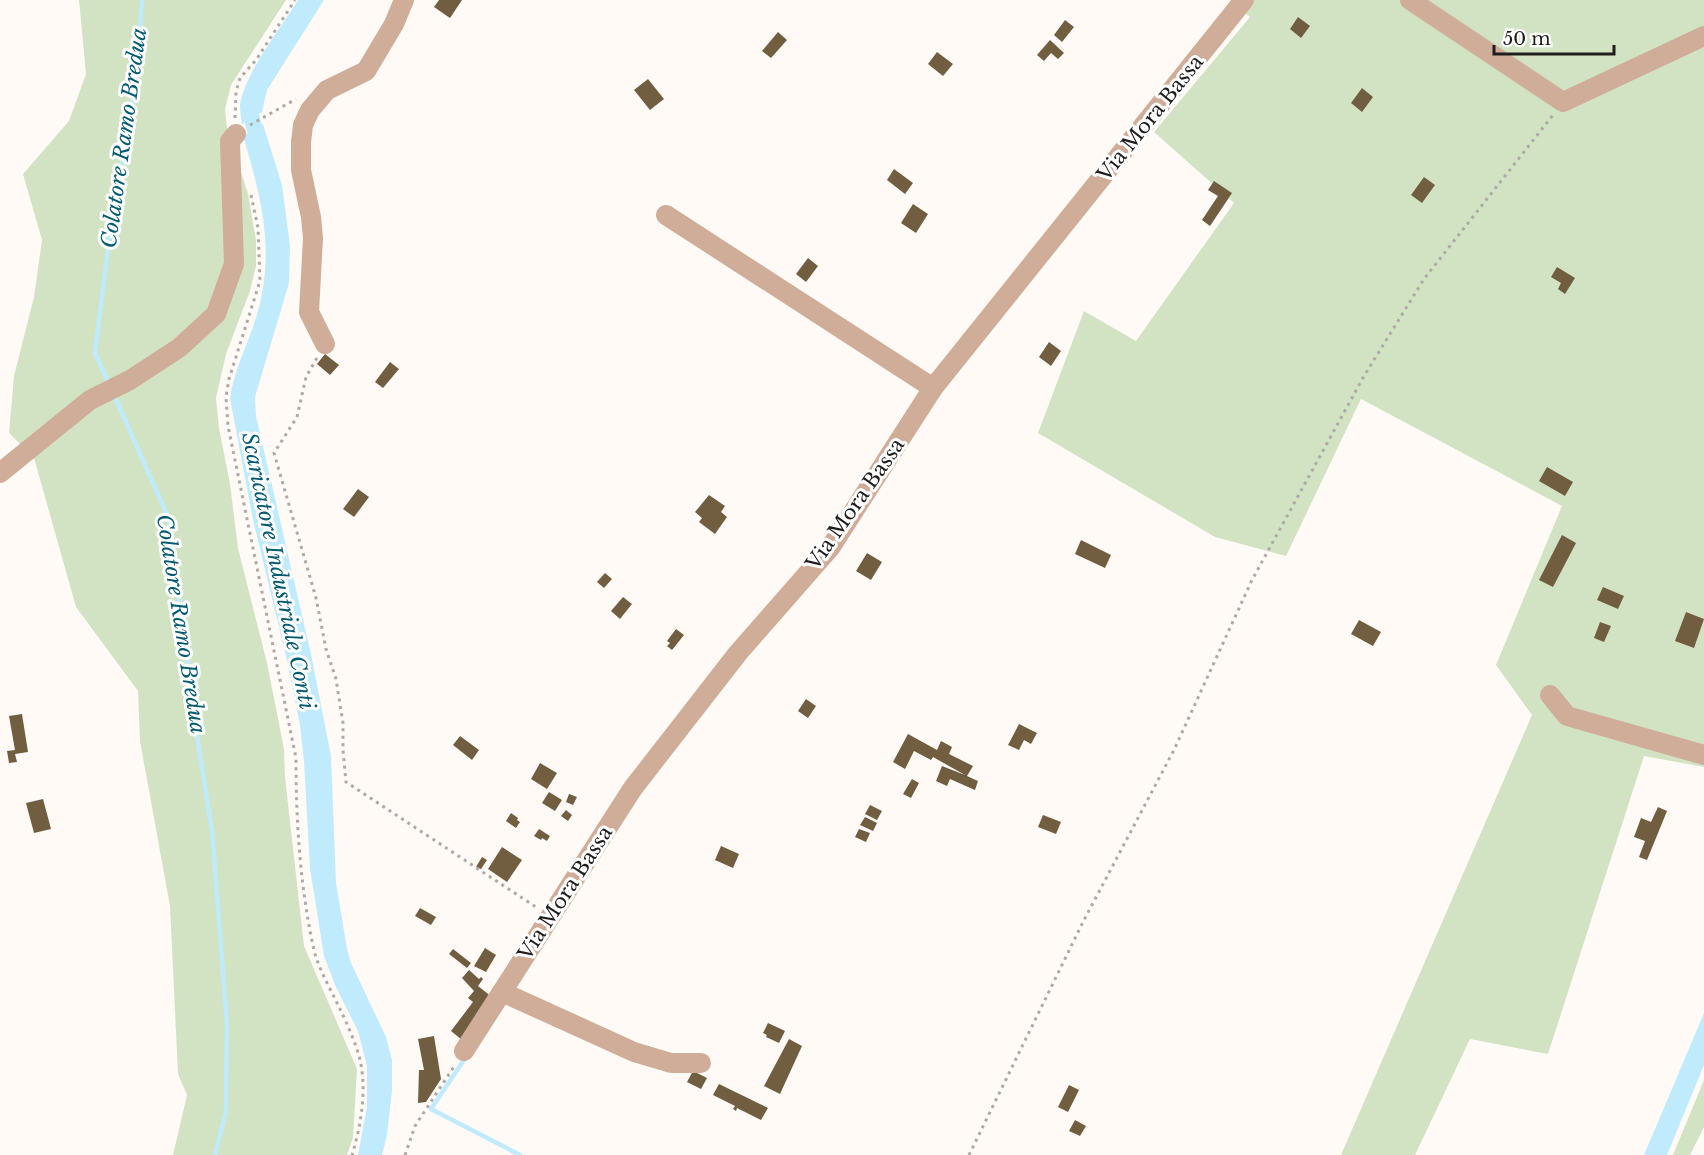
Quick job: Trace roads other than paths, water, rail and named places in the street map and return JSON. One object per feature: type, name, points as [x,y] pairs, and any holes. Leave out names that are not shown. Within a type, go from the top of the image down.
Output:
[{"type":"street","points":[[325,344],[309,312],[313,238],[312,217],[301,170],[303,125],[310,110],[327,90],[366,71],[394,24],[404,0]]},
{"type":"street","name":"Via Mora Bassa","points":[[464,1051],[633,788],[738,653],[830,548],[933,388],[1244,0]]},
{"type":"street","points":[[1410,0],[1563,102],[1704,36]]},
{"type":"street","points":[[0,473],[90,400],[179,348],[216,314],[234,264],[230,141],[236,134]]},
{"type":"street","points":[[666,215],[933,388]]},
{"type":"street","points":[[1550,695],[1567,716],[1704,755]]},
{"type":"street","points":[[499,996],[634,1052],[671,1063],[700,1063]]},
{"type":"water","points":[[298,0],[324,0],[267,90],[262,112],[242,124],[240,105],[248,79]]},
{"type":"water","points":[[263,124],[282,185],[290,246],[289,283],[255,397],[256,416],[311,654],[331,756],[336,883],[347,949],[351,963],[386,1037],[392,1060],[392,1091],[387,1135],[382,1155],[358,1155],[367,1107],[367,1066],[358,1031],[335,985],[324,956],[310,869],[300,725],[253,520],[230,398],[235,376],[255,322],[263,288],[264,223],[243,136]]},
{"type":"water","points":[[1704,1013],[1704,1065],[1667,1155],[1644,1155]]},
{"type":"waterway","name":"Colatore Ramo Bredua","points":[[109,384],[95,353],[112,217],[136,83],[142,0]]},
{"type":"waterway","name":"Scaricatore Industriale Conti","points":[[254,98],[250,112],[261,151]]},
{"type":"waterway","name":"Colatore Ramo Bredua","points":[[114,395],[169,519],[197,736],[212,831],[227,1023],[226,1111],[215,1155]]},
{"type":"waterway","points":[[466,1057],[431,1109],[520,1155]]}]
